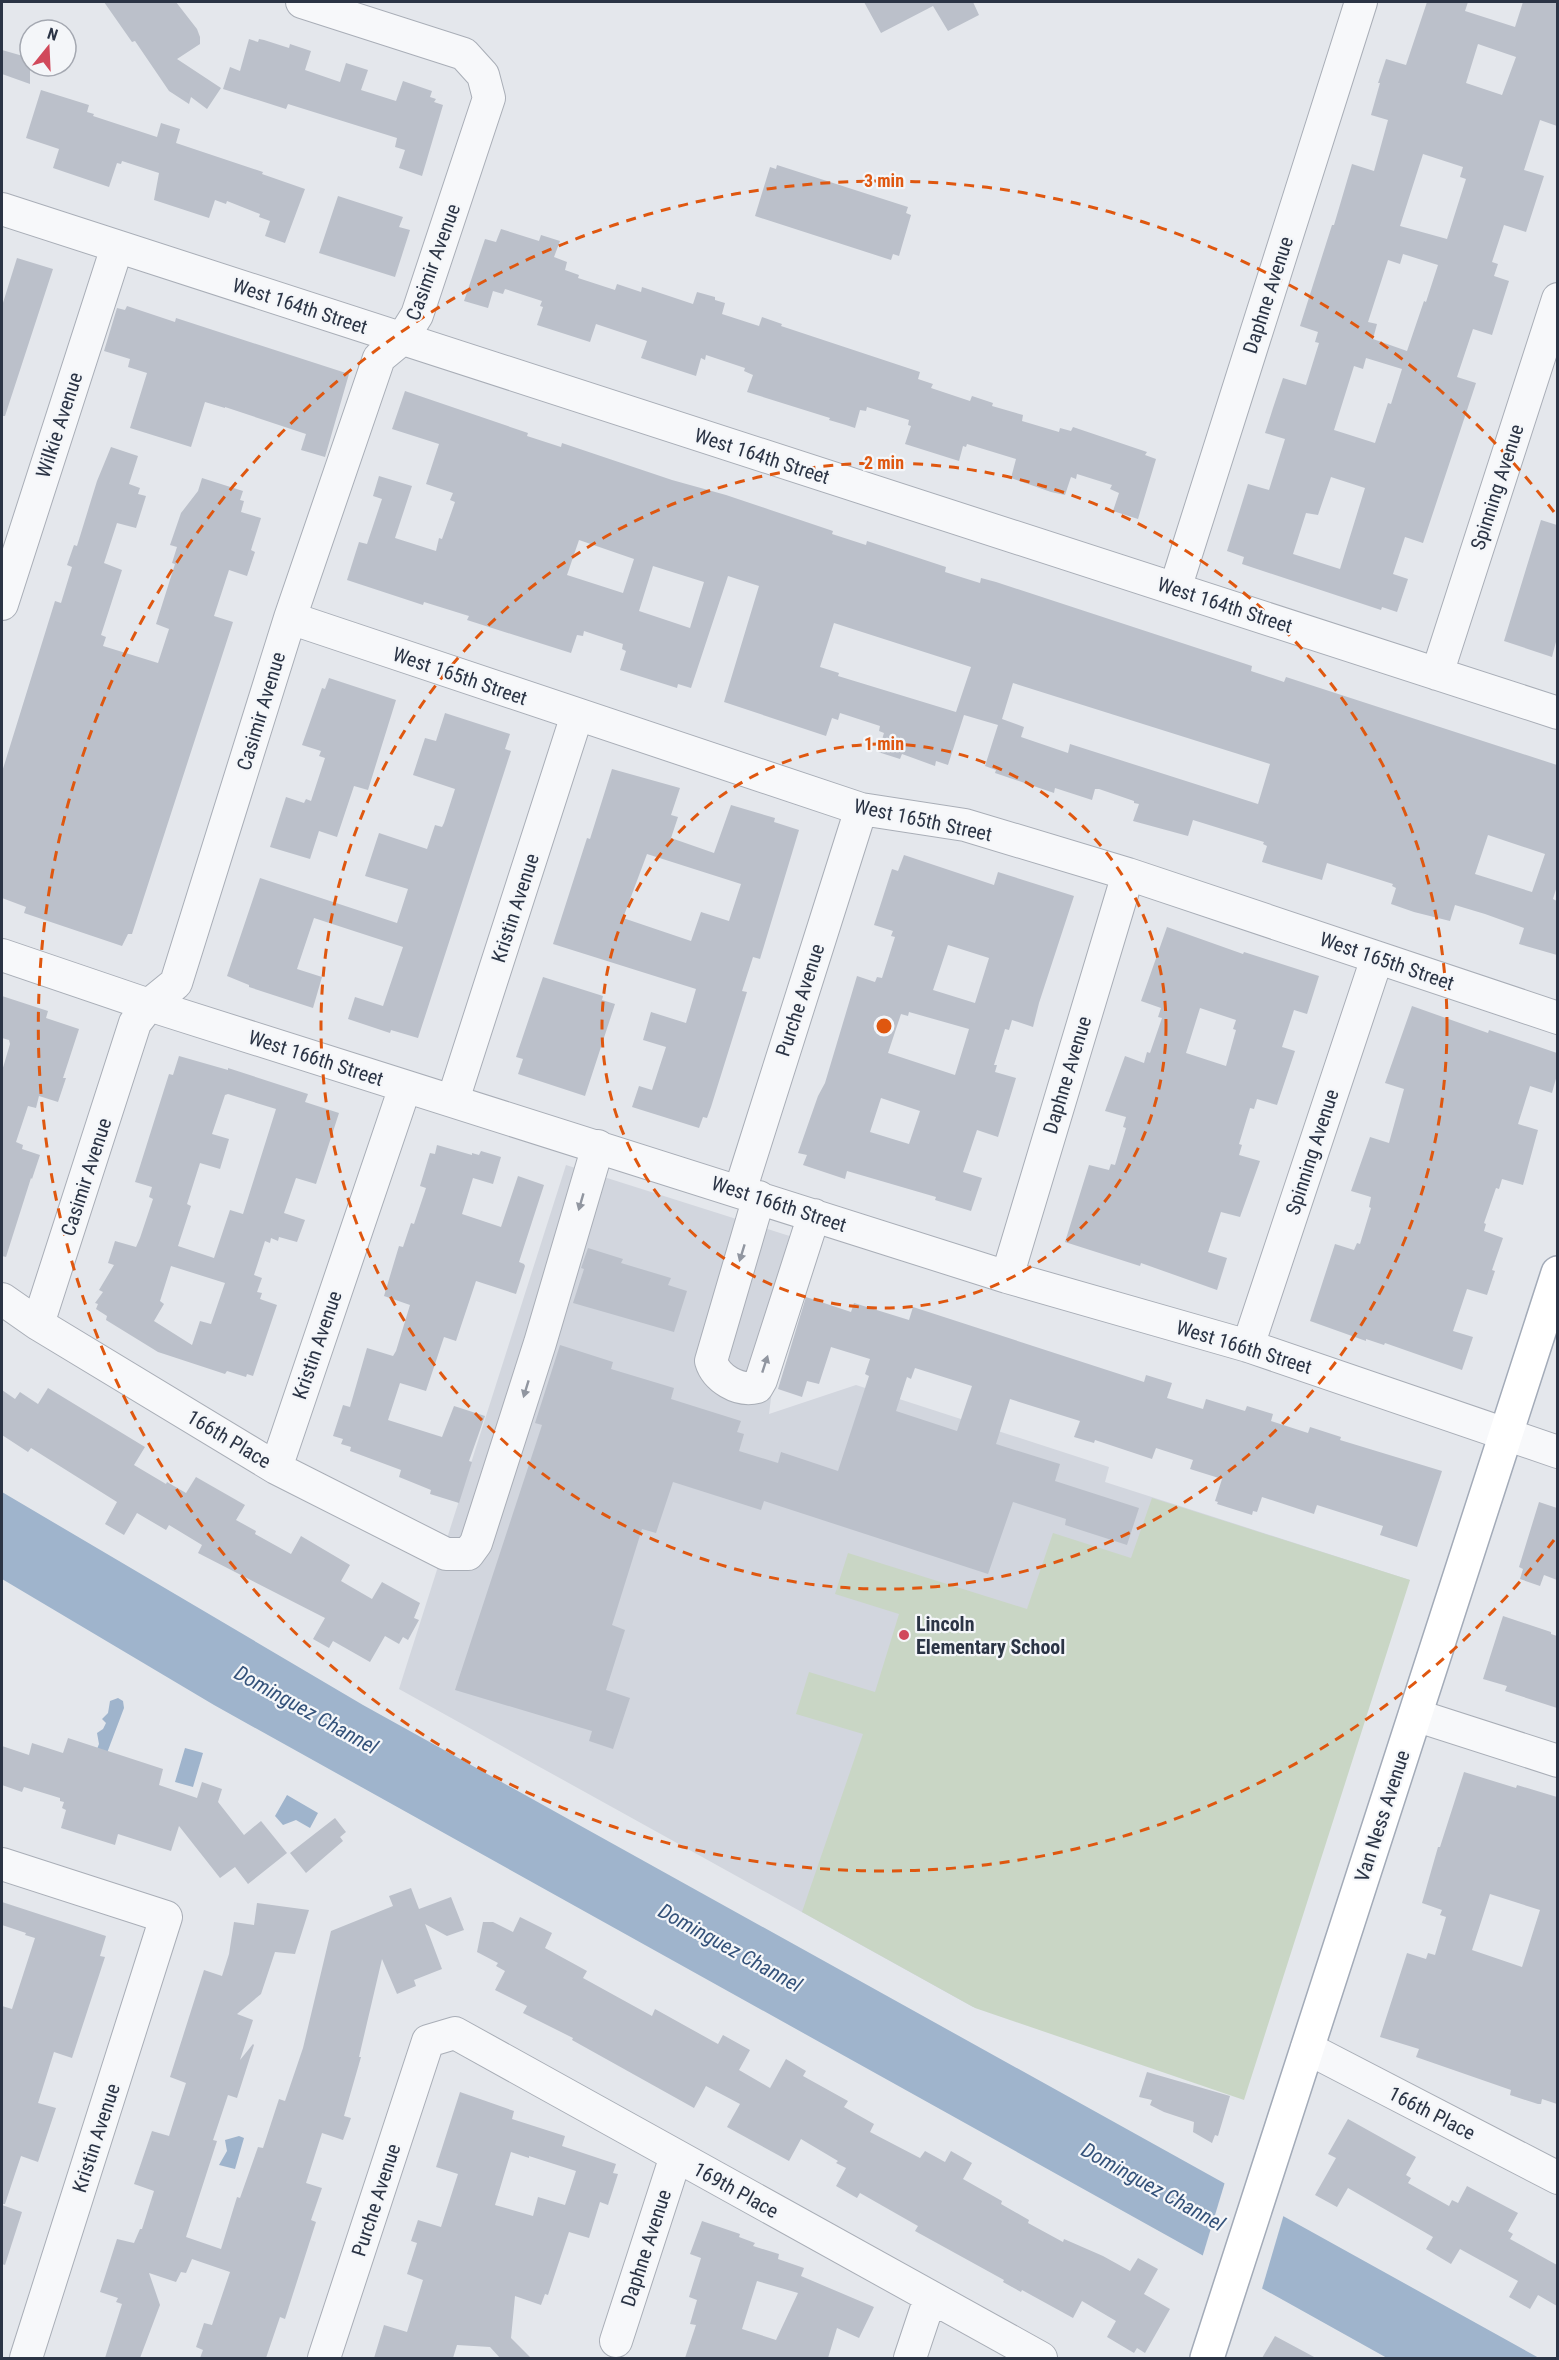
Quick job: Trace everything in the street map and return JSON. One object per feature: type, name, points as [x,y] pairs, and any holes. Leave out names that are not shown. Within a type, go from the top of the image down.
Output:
[{"type":"main road","name":"Van Ness Avenue","points":[[1207,2358],[1557,1273]]},
{"type":"street","name":"Casimir Avenue","points":[[38,1324],[135,1023],[149,1005],[176,983],[290,618],[379,358],[402,339],[417,315],[489,98],[483,75],[464,54],[302,2]]},
{"type":"street","name":"Daphne Avenue","points":[[1175,589],[1361,2]]},
{"type":"street","name":"West 164th Street","points":[[2,209],[1557,713]]},
{"type":"street","name":"Wilkie Avenue","points":[[2,604],[117,246]]},
{"type":"street","name":"Spinning Avenue","points":[[1437,674],[1557,299]]},
{"type":"street","name":"West 165th Street","points":[[290,618],[861,809],[964,825],[1128,874],[1557,1018]]},
{"type":"street","name":"Kristin Avenue","points":[[453,1100],[577,715]]},
{"type":"street","name":"Purche Avenue","points":[[814,1215],[757,1387],[750,1389],[722,1378],[714,1372],[711,1361],[749,1194],[861,809]]},
{"type":"street","name":"Daphne Avenue","points":[[1007,1277],[1128,874]]},
{"type":"street","name":"West 166th Street","points":[[2,955],[149,1005],[1007,1277],[1248,1347],[1557,1452]]},
{"type":"street","name":"Spinning Avenue","points":[[1248,1347],[1377,958]]},
{"type":"street","name":"Kristin Avenue","points":[[276,1468],[405,1087]]},
{"type":"street","name":"166th Place","points":[[2,1299],[38,1324],[276,1468],[446,1554],[468,1554],[476,1543],[507,1448],[598,1146]]},
{"type":"street","points":[[1414,1714],[1557,1761]]},
{"type":"street","name":"Kristin Avenue","points":[[2,1863],[166,1917],[26,2358]]},
{"type":"street","name":"169th Place","points":[[428,2041],[455,2033],[1041,2358]]},
{"type":"street","name":"Purche Avenue","points":[[324,2358],[428,2041]]},
{"type":"street","name":"166th Place","points":[[1307,2048],[1557,2178]]},
{"type":"street","name":"Daphne Avenue","points":[[616,2341],[676,2156]]},
{"type":"street","points":[[910,2358],[930,2298]]},
{"type":"shaded area","name":"Lincoln Elementary School","points":[[566,1165],[818,1245],[773,1382],[769,1414],[856,1385],[1109,1467],[1105,1482],[1410,1580],[973,2007],[399,1689]]},
{"type":"green space","points":[[1152,1498],[1410,1580],[1244,2100],[975,2008],[802,1912],[863,1734],[796,1714],[809,1672],[875,1692],[899,1614],[835,1594],[848,1553],[1027,1609],[1053,1533],[1131,1558]]},
{"type":"water","name":"Dominguez Channel","points":[[2,1492],[363,1705],[1539,2358],[1387,2358],[214,1705],[2,1579]]},
{"type":"water","points":[[118,1698],[123,1701],[124,1708],[107,1753],[97,1749],[99,1744],[97,1733],[106,1723],[102,1719],[108,1713],[110,1701]]},
{"type":"water","points":[[185,1748],[203,1753],[193,1787],[175,1782]]},
{"type":"water","points":[[287,1795],[318,1813],[310,1828],[296,1820],[283,1825],[275,1816]]},
{"type":"water","points":[[239,2136],[244,2138],[235,2169],[219,2165],[227,2151],[225,2140]]},
{"type":"pier","points":[[1225,2182],[1284,2214],[1261,2292],[1202,2258]]},
{"type":"building","points":[[104,2],[176,2],[197,29],[200,37],[200,44],[177,59],[221,88],[207,109],[191,97],[189,104],[169,91],[135,41],[132,42]]},
{"type":"building","points":[[864,2],[973,2],[979,15],[948,31],[933,6],[881,33]]},
{"type":"building","points":[[1427,2],[1468,2],[1465,11],[1515,27],[1523,2],[1557,2],[1557,126],[1540,120],[1524,170],[1544,176],[1526,232],[1504,225],[1492,262],[1498,264],[1494,276],[1509,281],[1492,335],[1473,329],[1457,377],[1476,383],[1423,543],[1405,537],[1393,574],[1408,579],[1397,612],[1382,607],[1381,610],[1242,564],[1244,557],[1227,551],[1248,484],[1269,490],[1285,439],[1265,433],[1283,378],[1306,385],[1319,343],[1315,342],[1318,332],[1300,326],[1352,164],[1374,171],[1388,120],[1371,115],[1386,59],[1406,65]],"holes":[[[1478,44],[1516,57],[1502,95],[1466,83]],[[1423,154],[1463,167],[1460,177],[1466,179],[1447,239],[1400,226]],[[1403,254],[1438,265],[1407,351],[1373,339],[1377,324],[1368,322],[1388,260],[1400,264]],[[1366,358],[1402,369],[1375,443],[1334,430],[1354,366],[1363,369]],[[1331,477],[1365,488],[1340,569],[1293,554],[1306,513],[1318,515]]]},
{"type":"building","points":[[249,39],[258,42],[259,39],[264,40],[289,48],[290,44],[311,51],[305,70],[340,82],[346,63],[368,70],[361,90],[396,101],[403,81],[432,91],[430,97],[436,99],[434,102],[443,105],[422,176],[399,168],[405,150],[395,147],[397,138],[288,104],[286,109],[223,89],[230,67],[240,71]]},
{"type":"building","points":[[2,50],[18,55],[18,78],[30,78],[30,84],[2,74]]},
{"type":"building","points":[[41,90],[89,105],[87,112],[94,114],[93,116],[157,137],[161,123],[180,129],[176,143],[263,172],[262,174],[305,189],[285,243],[265,236],[270,221],[259,217],[260,214],[227,201],[226,204],[215,200],[209,218],[154,200],[159,173],[122,161],[121,164],[117,163],[109,187],[53,168],[59,149],[26,138]]},
{"type":"building","points":[[777,165],[908,207],[906,213],[911,215],[899,256],[893,254],[891,260],[755,216],[770,167],[776,169]]},
{"type":"building","points":[[338,196],[403,217],[399,227],[410,230],[395,277],[319,253]]},
{"type":"building","points":[[501,229],[539,241],[541,235],[560,241],[554,257],[567,262],[565,270],[579,275],[578,278],[615,290],[617,284],[641,292],[642,287],[693,304],[697,292],[715,297],[715,300],[725,303],[722,314],[759,326],[762,317],[782,324],[781,326],[920,372],[918,379],[933,384],[931,388],[970,401],[972,396],[993,403],[992,406],[1023,415],[1022,421],[1059,432],[1060,428],[1071,431],[1073,427],[1147,452],[1145,455],[1156,459],[1138,519],[1113,511],[1119,493],[1110,489],[1112,485],[1077,474],[1076,479],[1071,477],[1065,495],[1051,492],[1011,478],[1016,459],[967,444],[966,447],[963,446],[959,461],[905,444],[911,426],[908,425],[909,420],[867,407],[866,411],[860,410],[855,428],[829,420],[830,418],[747,392],[753,375],[744,371],[745,368],[706,355],[705,360],[701,358],[696,376],[641,358],[647,341],[596,324],[590,342],[537,325],[543,307],[540,306],[542,301],[505,289],[503,294],[493,291],[488,308],[464,301],[485,239],[496,242]]},
{"type":"building","points":[[17,258],[53,269],[5,416],[2,416],[2,306]]},
{"type":"building","points":[[127,306],[175,322],[176,318],[349,374],[325,457],[301,450],[306,434],[205,402],[191,447],[130,428],[147,373],[128,367],[130,359],[104,351],[117,308],[125,310]]},
{"type":"building","points":[[405,391],[528,433],[527,436],[561,447],[562,443],[672,480],[726,495],[833,531],[832,534],[866,545],[867,541],[946,567],[945,572],[980,583],[981,578],[996,582],[1252,666],[1251,671],[1284,682],[1286,677],[1557,765],[1557,886],[1553,899],[1557,901],[1557,955],[1519,944],[1524,928],[1485,914],[1455,905],[1450,921],[1391,904],[1396,888],[1392,886],[1393,884],[1327,863],[1322,880],[1262,862],[1267,846],[1263,844],[1264,842],[1193,820],[1188,836],[1133,821],[1139,804],[1099,789],[1095,789],[1092,800],[1055,788],[1054,793],[995,773],[996,770],[985,766],[998,725],[964,715],[948,765],[936,761],[935,766],[902,754],[900,759],[878,752],[884,733],[879,731],[880,726],[840,713],[838,720],[832,718],[826,736],[724,702],[759,586],[728,576],[691,688],[678,684],[677,688],[620,670],[626,651],[622,649],[623,644],[584,631],[583,636],[577,635],[571,653],[467,620],[469,616],[424,602],[423,605],[347,580],[359,542],[367,544],[382,499],[373,496],[379,476],[412,486],[395,538],[436,551],[439,538],[442,539],[455,502],[450,500],[453,493],[426,484],[439,444],[392,429]],"holes":[[[579,540],[634,559],[623,593],[567,575]],[[653,566],[704,582],[690,628],[639,611]],[[834,623],[971,667],[956,712],[838,676],[839,673],[820,667]],[[1013,683],[1270,764],[1258,804],[1070,744],[1068,753],[1021,737],[1024,727],[1002,719]],[[1488,835],[1545,854],[1532,892],[1475,874]]]},
{"type":"building","points":[[111,447],[138,456],[129,484],[140,488],[138,494],[146,496],[136,528],[117,523],[104,563],[122,570],[101,635],[106,637],[103,646],[158,663],[169,629],[156,624],[175,564],[172,563],[177,547],[170,545],[181,513],[198,491],[202,478],[243,491],[240,500],[244,501],[241,512],[261,518],[251,550],[255,552],[247,576],[229,570],[214,616],[233,622],[132,934],[128,934],[122,946],[24,913],[26,907],[2,898],[2,772],[55,601],[61,603],[72,567],[67,565],[74,545],[77,546],[97,481]]},
{"type":"building","points":[[1541,520],[1557,525],[1557,638],[1552,657],[1504,641]]},
{"type":"building","points":[[329,678],[396,700],[368,790],[354,786],[337,837],[319,831],[310,859],[270,847],[286,797],[304,803],[306,799],[311,801],[325,758],[319,756],[321,751],[302,745],[322,688],[325,689]]},
{"type":"building","points":[[445,713],[510,734],[505,749],[511,751],[418,1038],[391,1030],[390,1033],[348,1019],[355,997],[383,1006],[403,947],[314,918],[297,969],[322,977],[313,1008],[249,987],[227,976],[260,878],[397,923],[408,889],[365,876],[379,833],[427,849],[435,825],[442,827],[444,823],[455,789],[413,775],[425,738],[436,741]]},
{"type":"building","points":[[612,769],[680,788],[671,815],[678,817],[671,838],[714,853],[731,805],[775,818],[774,822],[799,830],[760,959],[753,957],[742,991],[747,992],[711,1107],[707,1118],[703,1117],[699,1128],[632,1107],[639,1086],[652,1090],[666,1047],[643,1040],[651,1012],[686,1023],[696,989],[553,944],[587,838],[590,839]],"holes":[[[647,854],[741,884],[729,921],[701,912],[691,941],[623,918]]]},
{"type":"building","points":[[904,855],[994,885],[998,872],[1074,896],[1033,1027],[1012,1020],[1009,1030],[1005,1029],[994,1065],[997,1065],[995,1072],[1016,1078],[998,1137],[977,1130],[963,1172],[982,1178],[971,1211],[935,1200],[936,1197],[847,1171],[845,1179],[803,1165],[807,1155],[798,1153],[818,1096],[825,1083],[857,976],[875,982],[877,977],[882,978],[895,937],[891,936],[893,931],[874,925],[892,869],[898,871]],"holes":[[[948,945],[989,958],[975,1003],[933,990]],[[909,1012],[969,1029],[955,1075],[888,1053],[901,1014],[908,1016]],[[881,1098],[920,1111],[909,1144],[870,1132]]]},
{"type":"building","points":[[1167,927],[1243,954],[1244,952],[1319,976],[1307,1014],[1294,1010],[1282,1047],[1295,1051],[1277,1105],[1257,1099],[1254,1109],[1250,1108],[1239,1144],[1242,1145],[1239,1155],[1260,1161],[1240,1217],[1221,1212],[1208,1252],[1227,1258],[1217,1290],[1141,1263],[1140,1266],[1065,1242],[1089,1165],[1109,1170],[1111,1164],[1115,1165],[1126,1128],[1123,1127],[1126,1117],[1105,1111],[1125,1056],[1144,1063],[1147,1052],[1150,1053],[1162,1018],[1158,1017],[1161,1008],[1141,1001]],"holes":[[[1200,1008],[1236,1020],[1233,1029],[1236,1030],[1226,1066],[1186,1053]]]},
{"type":"building","points":[[543,977],[603,996],[602,1000],[615,1004],[585,1096],[518,1074],[523,1059],[516,1057]]},
{"type":"building","points":[[2,996],[48,1011],[46,1018],[79,1029],[63,1078],[66,1078],[58,1102],[39,1096],[36,1108],[28,1106],[16,1142],[23,1145],[22,1149],[40,1155],[6,1257],[2,1256],[2,1071],[10,1044],[9,1040],[2,1038]]},
{"type":"building","points":[[1412,1006],[1488,1033],[1489,1030],[1557,1053],[1557,1075],[1552,1093],[1530,1086],[1518,1124],[1538,1130],[1523,1185],[1502,1179],[1499,1189],[1496,1188],[1484,1223],[1486,1224],[1484,1231],[1503,1238],[1492,1270],[1495,1271],[1487,1295],[1467,1289],[1453,1331],[1473,1337],[1462,1370],[1385,1343],[1384,1345],[1366,1339],[1366,1341],[1310,1321],[1335,1244],[1354,1250],[1357,1243],[1360,1244],[1371,1208],[1369,1207],[1371,1197],[1351,1191],[1370,1137],[1389,1143],[1404,1089],[1385,1083]]},
{"type":"building","points":[[179,1056],[228,1070],[228,1068],[308,1094],[305,1102],[339,1113],[316,1184],[296,1178],[284,1213],[305,1220],[297,1242],[279,1237],[278,1241],[271,1238],[270,1243],[265,1241],[254,1275],[262,1278],[257,1292],[262,1293],[260,1299],[277,1305],[253,1376],[247,1374],[246,1377],[227,1371],[225,1374],[158,1352],[106,1320],[107,1316],[96,1309],[98,1304],[95,1303],[103,1292],[99,1290],[114,1265],[108,1263],[115,1241],[136,1247],[153,1199],[149,1197],[152,1187],[135,1182],[169,1074],[173,1075]],"holes":[[[225,1095],[276,1109],[243,1214],[230,1210],[214,1258],[178,1246],[191,1206],[187,1204],[200,1163],[220,1169],[229,1139],[212,1134]],[[171,1266],[225,1283],[211,1324],[200,1321],[192,1345],[154,1321],[164,1304],[160,1301]]]},
{"type":"building","points":[[437,1145],[472,1155],[472,1153],[479,1155],[481,1151],[501,1157],[493,1184],[473,1178],[462,1214],[501,1227],[518,1176],[544,1185],[519,1262],[525,1266],[516,1294],[476,1281],[456,1341],[444,1337],[426,1391],[400,1383],[388,1420],[442,1437],[454,1406],[485,1416],[469,1461],[472,1462],[459,1503],[430,1494],[431,1490],[399,1477],[401,1470],[350,1451],[351,1447],[341,1444],[343,1439],[333,1436],[343,1405],[350,1407],[367,1348],[393,1356],[396,1351],[410,1305],[384,1296],[399,1246],[403,1247],[411,1223],[414,1224],[426,1188],[420,1186],[430,1153],[435,1154]]},
{"type":"building","points":[[588,1248],[623,1259],[621,1263],[671,1278],[668,1285],[687,1291],[674,1332],[573,1303]]},
{"type":"building","points":[[806,1297],[851,1312],[854,1303],[909,1320],[913,1307],[1144,1382],[1146,1375],[1172,1383],[1167,1398],[1203,1409],[1206,1399],[1245,1411],[1247,1406],[1273,1414],[1271,1421],[1308,1433],[1310,1427],[1341,1437],[1340,1440],[1442,1471],[1417,1547],[1380,1535],[1383,1526],[1317,1505],[1314,1514],[1262,1497],[1257,1512],[1253,1511],[1252,1515],[1217,1504],[1218,1502],[1215,1501],[1222,1479],[1190,1469],[1193,1460],[1156,1448],[1152,1459],[1095,1440],[1094,1443],[1074,1437],[1080,1421],[1010,1399],[996,1444],[1060,1464],[1055,1481],[1139,1508],[1127,1545],[1065,1525],[1066,1519],[1013,1502],[988,1574],[764,1501],[761,1510],[673,1482],[656,1533],[642,1529],[612,1625],[625,1630],[606,1690],[630,1698],[613,1749],[589,1741],[592,1731],[455,1690],[542,1425],[535,1423],[560,1345],[613,1362],[611,1369],[674,1388],[671,1399],[741,1421],[737,1432],[744,1434],[739,1451],[778,1463],[781,1452],[838,1471],[869,1376],[865,1374],[870,1359],[831,1347],[819,1384],[807,1381],[802,1397],[778,1389]],"holes":[[[915,1368],[972,1386],[957,1431],[896,1411],[907,1377],[911,1379]]]},
{"type":"building","points":[[48,1388],[145,1447],[134,1465],[166,1484],[167,1482],[186,1493],[196,1477],[245,1505],[236,1520],[256,1531],[255,1534],[291,1554],[301,1536],[350,1565],[341,1581],[372,1599],[382,1582],[420,1603],[414,1618],[419,1620],[408,1640],[403,1637],[399,1644],[385,1636],[370,1662],[333,1641],[329,1648],[313,1639],[325,1618],[198,1553],[202,1545],[169,1525],[166,1530],[137,1513],[124,1535],[105,1524],[117,1502],[31,1448],[28,1452],[2,1435],[2,1390],[15,1399],[20,1392],[38,1404]]},
{"type":"building","points":[[1539,1502],[1557,1508],[1557,1580],[1544,1575],[1540,1586],[1520,1579],[1523,1569],[1519,1567]]},
{"type":"building","points":[[1503,1616],[1557,1636],[1557,1708],[1505,1691],[1507,1686],[1483,1679]]},
{"type":"building","points":[[68,1738],[163,1769],[159,1785],[197,1798],[202,1782],[222,1789],[218,1802],[244,1835],[261,1821],[287,1853],[248,1884],[235,1867],[220,1878],[179,1826],[171,1851],[118,1834],[115,1845],[61,1828],[66,1810],[62,1808],[64,1802],[60,1801],[60,1798],[24,1787],[22,1792],[2,1785],[2,1746],[29,1755],[32,1743],[63,1753]]},
{"type":"building","points":[[1464,1772],[1516,1788],[1517,1785],[1557,1797],[1557,2104],[1542,2099],[1541,2104],[1538,2104],[1510,2095],[1511,2090],[1416,2057],[1419,2049],[1380,2037],[1407,1953],[1426,1959],[1428,1953],[1435,1955],[1446,1917],[1440,1915],[1442,1910],[1422,1903],[1438,1847],[1440,1847]],"holes":[[[1490,1894],[1540,1910],[1522,1967],[1472,1950]]]},
{"type":"building","points":[[335,1818],[346,1832],[340,1837],[343,1841],[306,1873],[290,1853]]},
{"type":"building","points":[[411,1888],[419,1909],[451,1897],[464,1930],[447,1936],[425,1924],[442,1969],[414,1980],[416,1986],[397,1994],[382,1959],[359,2057],[361,2057],[344,2116],[351,2118],[343,2140],[322,2133],[306,2183],[322,2188],[311,2220],[316,2222],[285,2319],[280,2317],[266,2358],[200,2358],[203,2350],[196,2347],[204,2323],[212,2325],[230,2272],[192,2259],[186,2273],[181,2272],[176,2282],[149,2273],[160,2305],[140,2358],[105,2358],[122,2304],[116,2302],[118,2298],[100,2292],[117,2239],[134,2243],[142,2229],[154,2191],[134,2184],[152,2131],[169,2136],[186,2083],[170,2077],[204,1970],[222,1976],[229,1954],[234,1922],[254,1925],[257,1903],[309,1910],[295,1954],[275,1952],[261,1994],[237,2014],[253,2020],[240,2060],[254,2045],[237,2098],[228,2095],[213,2140],[217,2141],[186,2237],[221,2249],[237,2197],[240,2198],[258,2147],[263,2148],[279,2099],[285,2101],[303,2048],[331,1931],[393,1906],[389,1896]]},
{"type":"building","points":[[2,1902],[106,1936],[100,1956],[105,1957],[72,2058],[54,2052],[38,2103],[56,2108],[38,2162],[21,2156],[5,2204],[2,2204],[2,2006],[12,2009],[35,1938],[2,1925]]},
{"type":"building","points":[[520,1917],[552,1933],[545,1948],[587,1971],[583,1978],[652,2016],[655,2009],[718,2044],[723,2035],[750,2050],[739,2070],[770,2088],[786,2059],[806,2071],[803,2076],[848,2101],[844,2107],[874,2124],[870,2132],[920,2158],[925,2151],[945,2162],[951,2151],[972,2163],[963,2179],[1002,2201],[1001,2204],[1029,2220],[1028,2223],[1063,2242],[1064,2239],[1130,2271],[1138,2258],[1158,2269],[1144,2294],[1170,2309],[1145,2353],[1137,2348],[1134,2353],[1107,2337],[1116,2321],[1082,2301],[1073,2318],[1022,2290],[1021,2292],[1003,2282],[1004,2280],[915,2231],[918,2226],[860,2193],[857,2198],[836,2186],[846,2168],[801,2139],[789,2161],[727,2127],[740,2104],[706,2086],[694,2108],[572,2040],[573,2038],[523,2013],[527,2006],[495,1990],[505,1971],[496,1966],[498,1963],[477,1952],[483,1922],[493,1922],[513,1932]]},
{"type":"building","points":[[1147,2072],[1230,2096],[1218,2136],[1215,2135],[1212,2143],[1193,2132],[1194,2122],[1164,2112],[1150,2105],[1152,2100],[1139,2097]]},
{"type":"building","points":[[460,2092],[514,2111],[512,2119],[565,2136],[562,2146],[616,2164],[613,2173],[618,2174],[608,2205],[600,2202],[589,2238],[569,2232],[548,2295],[545,2294],[541,2305],[515,2296],[511,2338],[531,2358],[500,2358],[490,2347],[457,2345],[453,2358],[374,2358],[384,2325],[407,2332],[423,2280],[407,2274],[417,2243],[411,2241],[418,2220],[441,2227],[458,2174],[436,2167]],"holes":[[[511,2152],[529,2158],[529,2156],[576,2171],[565,2205],[538,2197],[533,2216],[495,2205]]]},
{"type":"building","points":[[1348,2119],[1416,2157],[1406,2175],[1411,2178],[1408,2183],[1449,2206],[1452,2200],[1458,2203],[1467,2186],[1518,2213],[1508,2231],[1513,2234],[1510,2239],[1557,2265],[1557,2306],[1538,2295],[1530,2309],[1509,2297],[1518,2281],[1460,2249],[1451,2264],[1426,2249],[1433,2237],[1348,2188],[1337,2207],[1315,2195],[1336,2158],[1328,2154]]},
{"type":"building","points":[[2,2205],[22,2212],[5,2265],[2,2264]]},
{"type":"building","points":[[702,2221],[740,2234],[739,2237],[755,2243],[753,2246],[779,2254],[778,2259],[804,2268],[801,2276],[874,2307],[859,2338],[837,2328],[828,2358],[685,2358],[696,2325],[690,2324],[697,2300],[689,2297],[701,2258],[690,2254]],"holes":[[[757,2281],[798,2293],[776,2340],[742,2329]]]},
{"type":"building","points":[[1275,2336],[1316,2358],[1262,2358]]},
{"type":"place","name":"Lincoln Elementary School","points":[[904,1635]]}]
